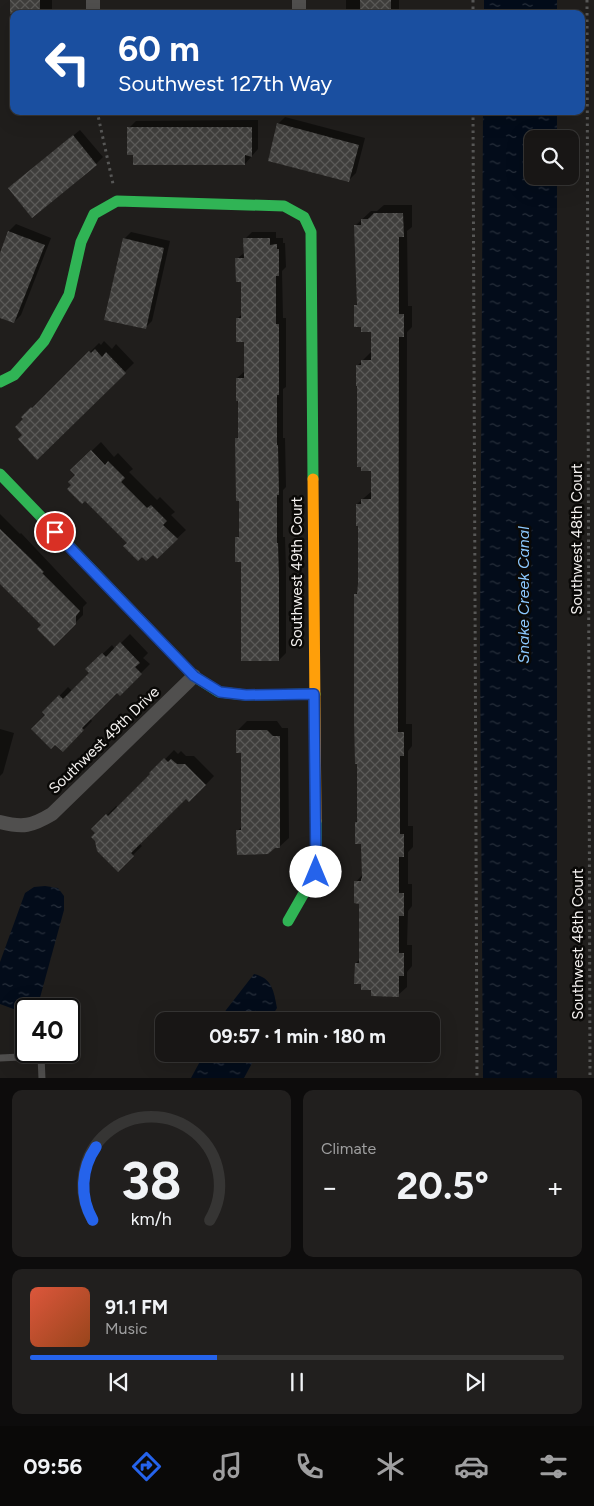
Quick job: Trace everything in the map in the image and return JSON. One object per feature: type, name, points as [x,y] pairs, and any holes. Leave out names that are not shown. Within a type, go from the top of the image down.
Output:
[{"type":"street","points":[[0,382],[14,375],[44,342],[69,295],[81,242],[94,214],[117,201]]},
{"type":"street","name":"Southwest 49th Court","points":[[117,201],[284,206],[304,217],[312,232],[316,872],[288,921]]},
{"type":"street","points":[[0,474],[194,676],[220,692],[246,695],[314,694]]},
{"type":"street","name":"Southwest 49th Drive","points":[[0,822],[14,825],[35,824],[52,814],[194,676]]},
{"type":"lane","points":[[0,1058],[40,1056],[42,1078]]},
{"type":"path","name":"Southwest 48th Court","points":[[587,0],[590,1078]]},
{"type":"path","points":[[98,115],[117,201]]},
{"type":"path","points":[[473,115],[477,1078]]},
{"type":"water","points":[[484,0],[557,0],[557,10],[484,10]]},
{"type":"water","name":"Snake Creek Canal","points":[[483,115],[557,115],[557,130],[524,130],[524,185],[557,185],[557,1078],[483,1078],[480,646]]},
{"type":"water","points":[[34,887],[58,888],[64,896],[64,910],[40,998],[15,998],[15,1010],[0,1004],[0,962],[25,893]]},
{"type":"water","points":[[254,974],[265,979],[271,986],[277,1008],[275,1012],[225,1012]]},
{"type":"water","points":[[200,1062],[253,1062],[244,1078],[191,1078]]},
{"type":"building","points":[[10,0],[40,0],[40,10],[10,10]]},
{"type":"building","points":[[360,0],[391,0],[391,10],[360,10]]},
{"type":"building","points":[[277,123],[359,145],[349,182],[268,161]]},
{"type":"building","points":[[127,127],[252,127],[252,157],[245,155],[245,165],[133,165],[133,155],[127,155]]},
{"type":"building","points":[[73,135],[97,165],[32,218],[8,188]]},
{"type":"building","points":[[374,213],[403,213],[404,237],[399,237],[399,314],[404,314],[404,337],[399,337],[398,732],[404,732],[404,756],[400,756],[400,834],[404,834],[404,857],[399,857],[399,893],[404,893],[404,916],[399,916],[399,953],[404,953],[404,976],[399,976],[399,997],[371,996],[371,990],[361,990],[361,984],[354,984],[355,963],[359,963],[359,904],[354,903],[354,881],[361,881],[362,879],[361,844],[355,844],[357,764],[355,764],[354,720],[354,594],[357,594],[358,584],[356,504],[361,504],[361,499],[371,499],[371,471],[361,471],[361,467],[357,467],[356,365],[361,365],[361,360],[371,360],[371,332],[361,332],[361,327],[354,327],[354,305],[357,305],[354,225],[361,225],[361,219],[368,219]]},
{"type":"building","points":[[8,231],[45,245],[14,323],[0,318],[0,253]]},
{"type":"building","points":[[123,238],[164,248],[146,329],[104,320]]},
{"type":"building","points":[[243,238],[270,238],[270,245],[277,244],[277,249],[279,249],[279,276],[276,276],[276,324],[279,324],[277,445],[279,495],[277,495],[277,543],[279,661],[241,661],[241,562],[235,562],[235,537],[239,537],[239,501],[236,501],[235,438],[238,438],[236,378],[244,378],[244,342],[236,342],[236,318],[241,318],[241,282],[236,282],[235,258],[244,258]]},
{"type":"building","points":[[95,349],[102,357],[106,352],[126,373],[37,460],[18,439],[22,435],[15,427],[23,419],[21,417],[31,407],[89,351],[91,353]]},
{"type":"building","points":[[91,450],[105,465],[108,461],[125,478],[121,482],[147,508],[151,505],[167,521],[163,525],[178,539],[157,559],[153,555],[146,561],[142,557],[138,561],[123,546],[127,543],[85,501],[82,504],[67,489],[71,485],[68,482],[75,475],[70,470]]},
{"type":"building","points":[[0,529],[80,611],[76,616],[76,624],[54,646],[37,629],[41,625],[0,584]]},
{"type":"building","points":[[120,642],[140,663],[135,667],[142,674],[120,696],[117,693],[82,728],[84,730],[63,752],[55,745],[51,749],[31,729],[45,715],[42,712],[59,695],[63,699],[89,673],[85,669],[102,653],[106,657]]},
{"type":"building","points":[[236,730],[267,730],[273,736],[280,736],[280,848],[275,848],[268,854],[237,855],[236,830],[241,830],[241,753],[236,753]]},
{"type":"building","points":[[164,758],[168,762],[171,759],[177,764],[185,764],[206,785],[189,802],[186,799],[131,853],[134,856],[118,872],[97,851],[95,841],[91,837],[95,833],[91,829],[106,814],[108,816]]},
{"type":"traffic: fast","points":[[0,382],[14,375],[44,341],[69,295],[81,242],[94,214],[117,201],[284,206],[304,217],[311,232],[313,479]]},
{"type":"traffic: fast","points":[[0,474],[194,676],[219,692],[246,695],[315,694]]},
{"type":"traffic: fast","points":[[288,921],[316,872],[316,821]]},
{"type":"traffic: slow","points":[[313,479],[316,821]]},
{"type":"route","points":[[55,532],[194,676],[220,692],[246,695],[314,694],[316,872]]}]
